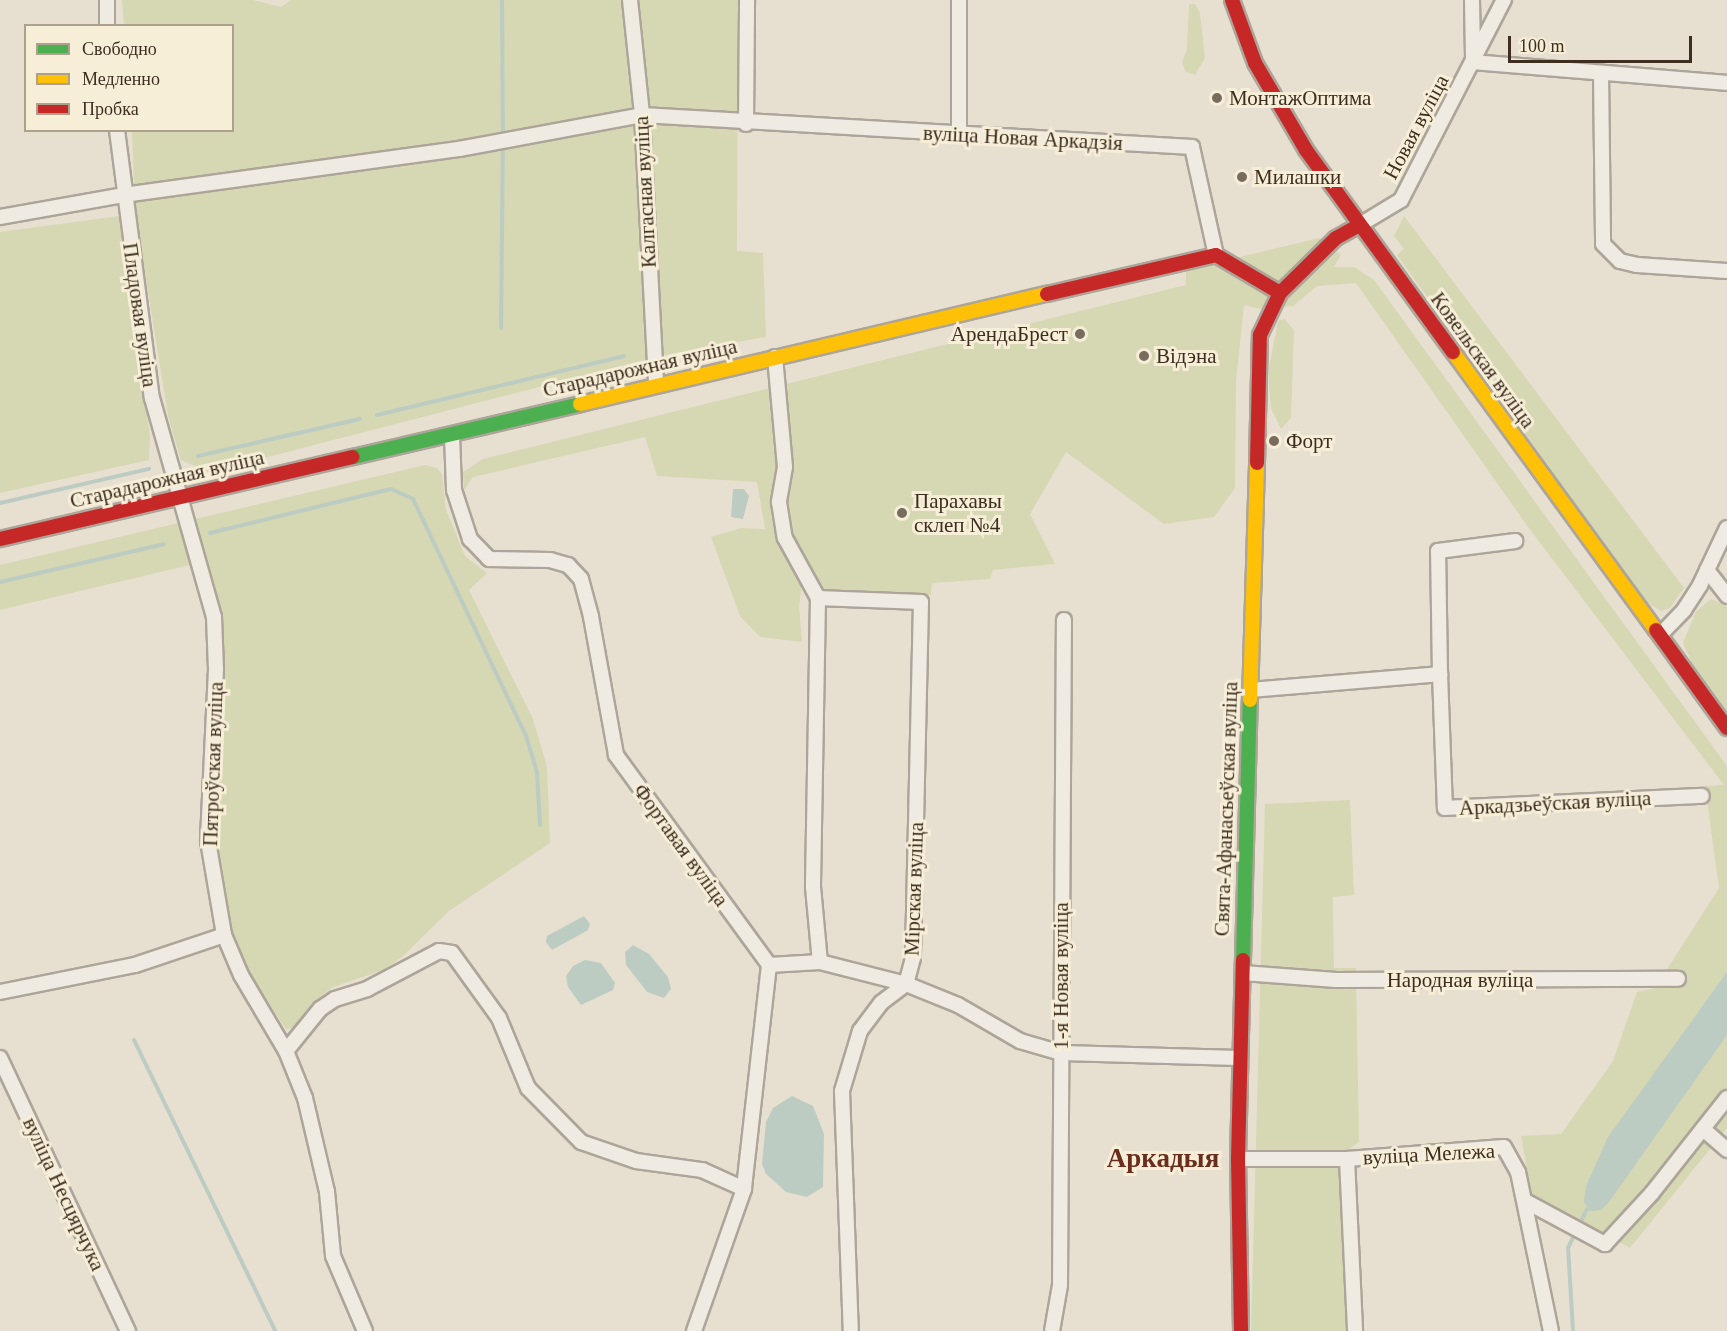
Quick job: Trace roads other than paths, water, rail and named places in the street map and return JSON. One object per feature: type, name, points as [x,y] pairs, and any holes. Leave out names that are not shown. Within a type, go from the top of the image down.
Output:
[{"type":"street","points":[[107,0],[107,24]]},
{"type":"street","name":"Калгасная вуліца","points":[[630,0],[642,115],[656,385]]},
{"type":"street","points":[[746,124],[747,0]]},
{"type":"street","points":[[959,0],[959,133]]},
{"type":"street","name":"Ковельская вуліца","points":[[1232,0],[1255,63],[1283,114],[1358,226],[1727,728]]},
{"type":"street","points":[[1472,0],[1473,62],[1727,83]]},
{"type":"street","name":"Новая вуліца","points":[[1280,293],[1336,238],[1401,200],[1504,0]]},
{"type":"street","points":[[1601,73],[1603,244],[1620,261],[1637,265],[1727,271]]},
{"type":"street","name":"вуліца Новая Аркадзія","points":[[0,217],[123,195],[459,149],[642,115],[746,124],[959,133],[1192,147],[1216,255]]},
{"type":"street","name":"Пладовая вуліца","points":[[117,132],[123,195],[152,398],[179,497]]},
{"type":"street","points":[[1216,255],[1280,293]]},
{"type":"street","name":"Старадарожная вуліца","points":[[0,539],[1216,255]]},
{"type":"street","name":"Свята-Афанасьеўская вуліца","points":[[1241,1331],[1238,1159],[1257,365],[1260,335],[1280,293]]},
{"type":"street","points":[[775,357],[785,467],[779,502],[785,538],[818,598],[813,887],[820,962]]},
{"type":"street","name":"Фортавая вуліца","points":[[452,435],[454,490],[470,539],[489,559],[550,560],[568,565],[580,579],[591,617],[616,755],[769,965]]},
{"type":"street","name":"Пятроўская вуліца","points":[[179,497],[214,617],[216,669],[208,841],[224,935],[241,975],[286,1051],[305,1098],[327,1192],[333,1257],[364,1331]]},
{"type":"street","points":[[1660,634],[1684,610],[1727,528]]},
{"type":"street","points":[[1251,690],[1440,674],[1438,551],[1515,541]]},
{"type":"street","points":[[1707,570],[1727,596]]},
{"type":"street","name":"Мірская вуліца","points":[[818,598],[921,602],[913,958],[906,984],[881,1003],[860,1031],[849,1060],[842,1091],[851,1331]]},
{"type":"street","name":"1-я Новая вуліца","points":[[1052,1331],[1060,1285],[1064,620]]},
{"type":"street","name":"Аркадзьеўская вуліца","points":[[1440,674],[1445,808],[1702,796]]},
{"type":"street","points":[[0,992],[135,965],[224,935]]},
{"type":"street","points":[[286,1051],[320,1009],[335,999],[367,989],[439,951],[452,953],[499,1018],[528,1088],[581,1142],[636,1161],[702,1170],[744,1189]]},
{"type":"street","points":[[694,1331],[744,1189],[769,965],[820,962],[906,984],[958,1005],[1020,1041],[1061,1053],[1240,1058]]},
{"type":"street","name":"Народная вуліца","points":[[1243,973],[1336,980],[1678,979]]},
{"type":"street","name":"вуліца Несцярчука","points":[[0,1058],[128,1331]]},
{"type":"street","points":[[1525,1201],[1605,1244],[1727,1098]]},
{"type":"street","points":[[1703,1129],[1727,1150]]},
{"type":"street","name":"вуліца Мележа","points":[[1238,1159],[1347,1159],[1504,1147],[1518,1172],[1551,1331]]},
{"type":"street","points":[[1347,1159],[1355,1331]]},
{"type":"waterway","points":[[502,0],[503,137]]},
{"type":"waterway","points":[[501,328],[503,145]]},
{"type":"waterway","points":[[377,415],[624,356]]},
{"type":"waterway","points":[[198,456],[360,419]]},
{"type":"waterway","points":[[0,503],[149,469]]},
{"type":"waterway","points":[[210,533],[391,489],[413,499],[526,736],[537,772],[540,825]]},
{"type":"waterway","points":[[0,582],[164,544]]},
{"type":"waterway","points":[[134,1040],[275,1331]]},
{"type":"waterway","points":[[1573,1331],[1568,1248],[1587,1209]]},
{"type":"place","name":"МонтажОптима","points":[[1217,98]]},
{"type":"place","name":"Милашки","points":[[1242,177]]},
{"type":"place","name":"АрендаБрест","points":[[1080,334]]},
{"type":"place","name":"Відэна","points":[[1144,356]]},
{"type":"place","name":"Форт","points":[[1274,441]]},
{"type":"place","name":"Парахавы склеп №4","points":[[902,513]]},
{"type":"district","name":"Аркадыя","points":[[1163,1159]]}]
